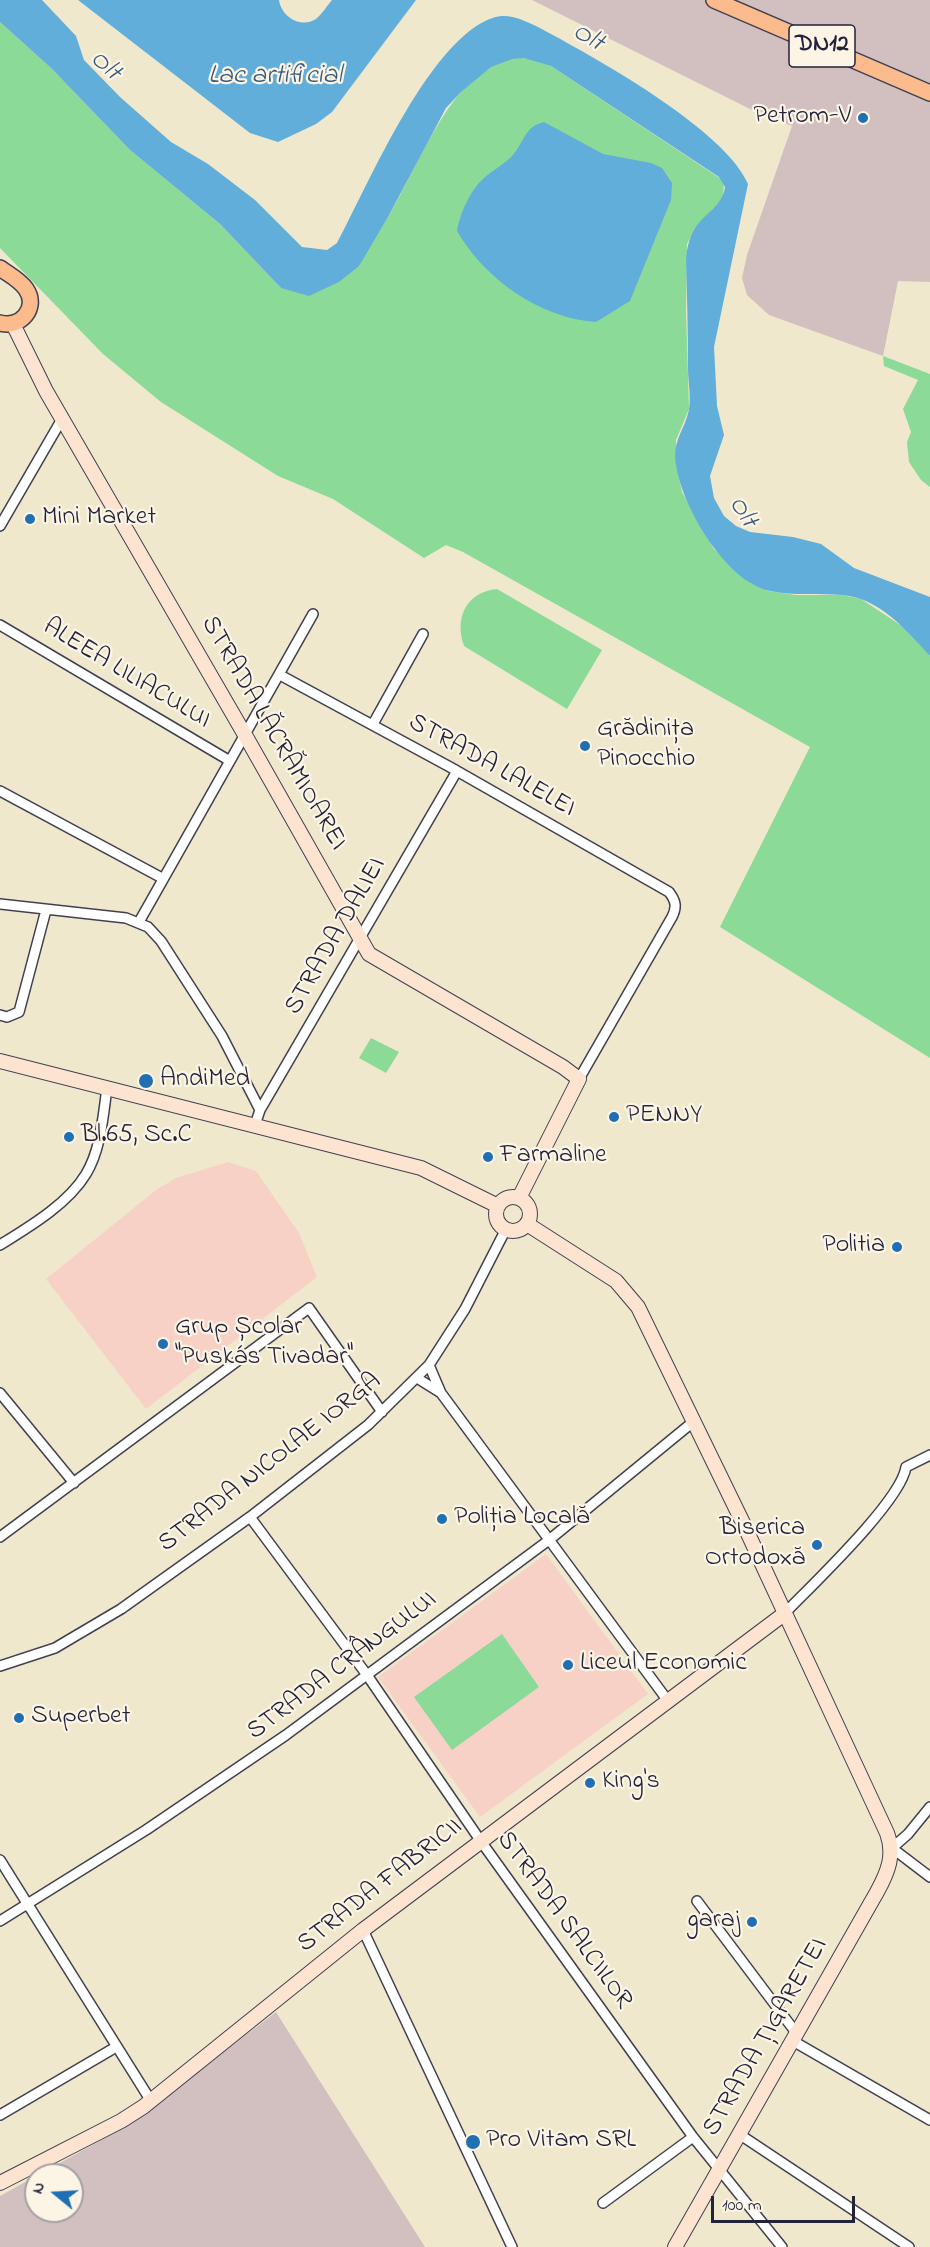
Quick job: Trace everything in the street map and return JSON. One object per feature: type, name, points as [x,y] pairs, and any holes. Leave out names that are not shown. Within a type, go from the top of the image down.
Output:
[{"type":"main road","name":"DN12","points":[[714,0],[930,93]]},
{"type":"main road","points":[[0,257],[30,298],[28,311],[6,327]]},
{"type":"main road","points":[[0,268],[21,284]]},
{"type":"main road","points":[[0,281],[21,284]]},
{"type":"main road","name":"STRADA LĂCRĂMIOAREI","points":[[6,327],[29,361],[369,954],[377,961],[553,1061],[579,1079]]},
{"type":"main road","points":[[0,1061],[422,1168],[498,1206]]},
{"type":"main road","points":[[519,1198],[579,1079]]},
{"type":"main road","points":[[519,1198],[529,1209],[527,1224],[518,1230],[506,1229],[497,1217],[498,1206],[505,1199],[519,1198]]},
{"type":"main road","points":[[527,1224],[605,1273],[632,1297],[784,1614],[883,1824],[892,1848]]},
{"type":"main road","name":"STRADA FABRICII","points":[[0,2183],[121,2121],[151,2101],[363,1930],[784,1614]]},
{"type":"main road","name":"STRADA ȚIGARETEI","points":[[675,2247],[882,1882],[892,1848]]},
{"type":"street","points":[[0,526],[62,419]]},
{"type":"street","points":[[139,922],[313,614]]},
{"type":"street","name":"ALEEA LILIACULUI","points":[[0,625],[230,761]]},
{"type":"street","points":[[373,724],[423,634]]},
{"type":"street","name":"STRADA LALELEI","points":[[280,675],[373,724],[669,892],[676,903],[672,917],[579,1079]]},
{"type":"street","name":"STRADA DALIEI","points":[[255,1125],[260,1110],[457,771]]},
{"type":"street","points":[[0,791],[162,878]]},
{"type":"street","points":[[0,904],[111,915],[139,922],[156,934],[222,1036],[260,1110]]},
{"type":"street","points":[[0,1016],[7,1017],[19,1012],[46,910]]},
{"type":"street","points":[[0,1245],[66,1196],[86,1174],[102,1125],[107,1088]]},
{"type":"street","name":"STRADA NICOLAE IORGA","points":[[0,1666],[55,1648],[92,1628],[250,1517],[382,1412],[429,1365],[465,1309],[506,1229]]},
{"type":"street","points":[[0,1537],[309,1308],[382,1412]]},
{"type":"street","points":[[429,1365],[441,1393],[668,1701]]},
{"type":"street","points":[[417,1378],[441,1393]]},
{"type":"street","points":[[0,1393],[74,1483]]},
{"type":"street","name":"STRADA CRÂNGULUI","points":[[0,1921],[237,1771],[549,1540],[693,1422]]},
{"type":"street","points":[[784,1614],[855,1540],[897,1491],[904,1479],[906,1467],[930,1455]]},
{"type":"street","name":"STRADA SALCIILOR","points":[[250,1517],[367,1675],[480,1840],[693,2137],[719,2172],[782,2247]]},
{"type":"street","points":[[930,1807],[908,1834],[892,1848],[930,1877]]},
{"type":"street","points":[[0,1860],[151,2101]]},
{"type":"street","points":[[698,1901],[795,2038],[930,2120]]},
{"type":"street","points":[[363,1930],[512,2247]]},
{"type":"street","points":[[0,2115],[116,2047]]},
{"type":"street","points":[[739,2134],[909,2247]]},
{"type":"street","points":[[603,2202],[693,2137]]},
{"type":"shaded area","points":[[532,0],[930,0],[930,282],[898,281],[883,356],[769,315],[747,295],[742,278],[747,255],[792,126],[754,111]]},
{"type":"shaded area","name":"Grup Școlar \"Puskás Tivadar\"","points":[[228,1162],[256,1171],[299,1233],[317,1277],[146,1409],[46,1279],[156,1190],[176,1178]]},
{"type":"shaded area","points":[[546,1554],[648,1694],[480,1817],[378,1677]]},
{"type":"shaded area","points":[[276,2012],[425,2247],[0,2247],[0,2196],[24,2183],[24,2223],[84,2223],[84,2163],[60,2163],[127,2126]]},
{"type":"green space","points":[[0,22],[51,68],[130,150],[220,224],[281,288],[346,256],[374,238],[454,100],[475,77],[498,62],[524,58],[551,66],[724,181],[723,198],[695,228],[687,244],[686,311],[689,409],[676,440],[676,464],[682,492],[714,549],[752,584],[768,591],[796,595],[842,595],[861,599],[911,632],[930,656],[930,1058],[720,927],[810,747],[463,552],[446,545],[424,558],[333,499],[278,476],[161,402],[103,354],[0,248]]},
{"type":"green space","points":[[883,356],[930,374],[930,487],[921,480],[909,462],[907,442],[911,432],[903,409],[918,380],[884,366]]},
{"type":"green space","points":[[497,589],[602,650],[567,709],[464,646],[461,626],[465,608],[477,595]]},
{"type":"green space","points":[[371,1038],[399,1052],[386,1073],[359,1058]]},
{"type":"green space","points":[[502,1634],[539,1687],[452,1750],[414,1697]]},
{"type":"water","points":[[0,0],[42,0],[76,36],[84,60],[120,97],[171,142],[208,164],[255,200],[302,247],[327,250],[337,243],[405,113],[451,48],[476,26],[501,16],[524,20],[589,55],[654,95],[713,140],[735,163],[748,184],[714,347],[717,406],[724,435],[710,476],[714,498],[724,516],[736,526],[750,532],[793,537],[821,544],[854,568],[930,597],[930,656],[892,617],[869,602],[842,595],[779,593],[754,585],[723,558],[697,521],[687,501],[680,482],[675,456],[677,442],[690,404],[686,259],[695,228],[724,193],[725,187],[719,177],[551,66],[524,58],[512,59],[491,67],[446,108],[359,266],[339,282],[309,296],[281,288],[220,224],[130,150],[51,68],[0,22]]},
{"type":"water","name":"Lac artificial","points":[[78,0],[279,0],[287,16],[298,22],[310,22],[316,19],[332,0],[416,0],[332,112],[316,124],[278,142],[250,133]]},
{"type":"water","points":[[544,122],[603,154],[651,163],[662,168],[672,183],[671,200],[630,301],[596,322],[554,313],[516,293],[483,265],[457,231],[466,203],[474,189],[513,155],[533,127]]},
{"type":"place","name":"Petrom-V","points":[[863,118]]},
{"type":"place","name":"Mini Market","points":[[30,519]]},
{"type":"place","name":"Grădinița Pinocchio","points":[[585,746]]},
{"type":"place","name":"AndiMed","points":[[146,1081]]},
{"type":"place","name":"PENNY","points":[[614,1117]]},
{"type":"place","name":"Bl.65, Sc.C","points":[[69,1137]]},
{"type":"place","name":"Farmaline","points":[[488,1157]]},
{"type":"place","name":"Politia","points":[[897,1247]]},
{"type":"place","name":"Grup Școlar \"Puskás Tivadar\"","points":[[163,1344]]},
{"type":"place","name":"Poliția Locală","points":[[442,1519]]},
{"type":"place","name":"Biserica Ortodoxă","points":[[817,1545]]},
{"type":"place","name":"Liceul Economic","points":[[568,1665]]},
{"type":"place","name":"Superbet","points":[[19,1718]]},
{"type":"place","name":"King's","points":[[590,1783]]},
{"type":"place","name":"garaj","points":[[752,1922]]},
{"type":"place","name":"Pro Vitam SRL","points":[[473,2142]]},
{"type":"water label","name":"Olt","points":[[587,39]]},
{"type":"water label","name":"Olt","points":[[104,67]]},
{"type":"water label","name":"Olt","points":[[741,513]]}]
